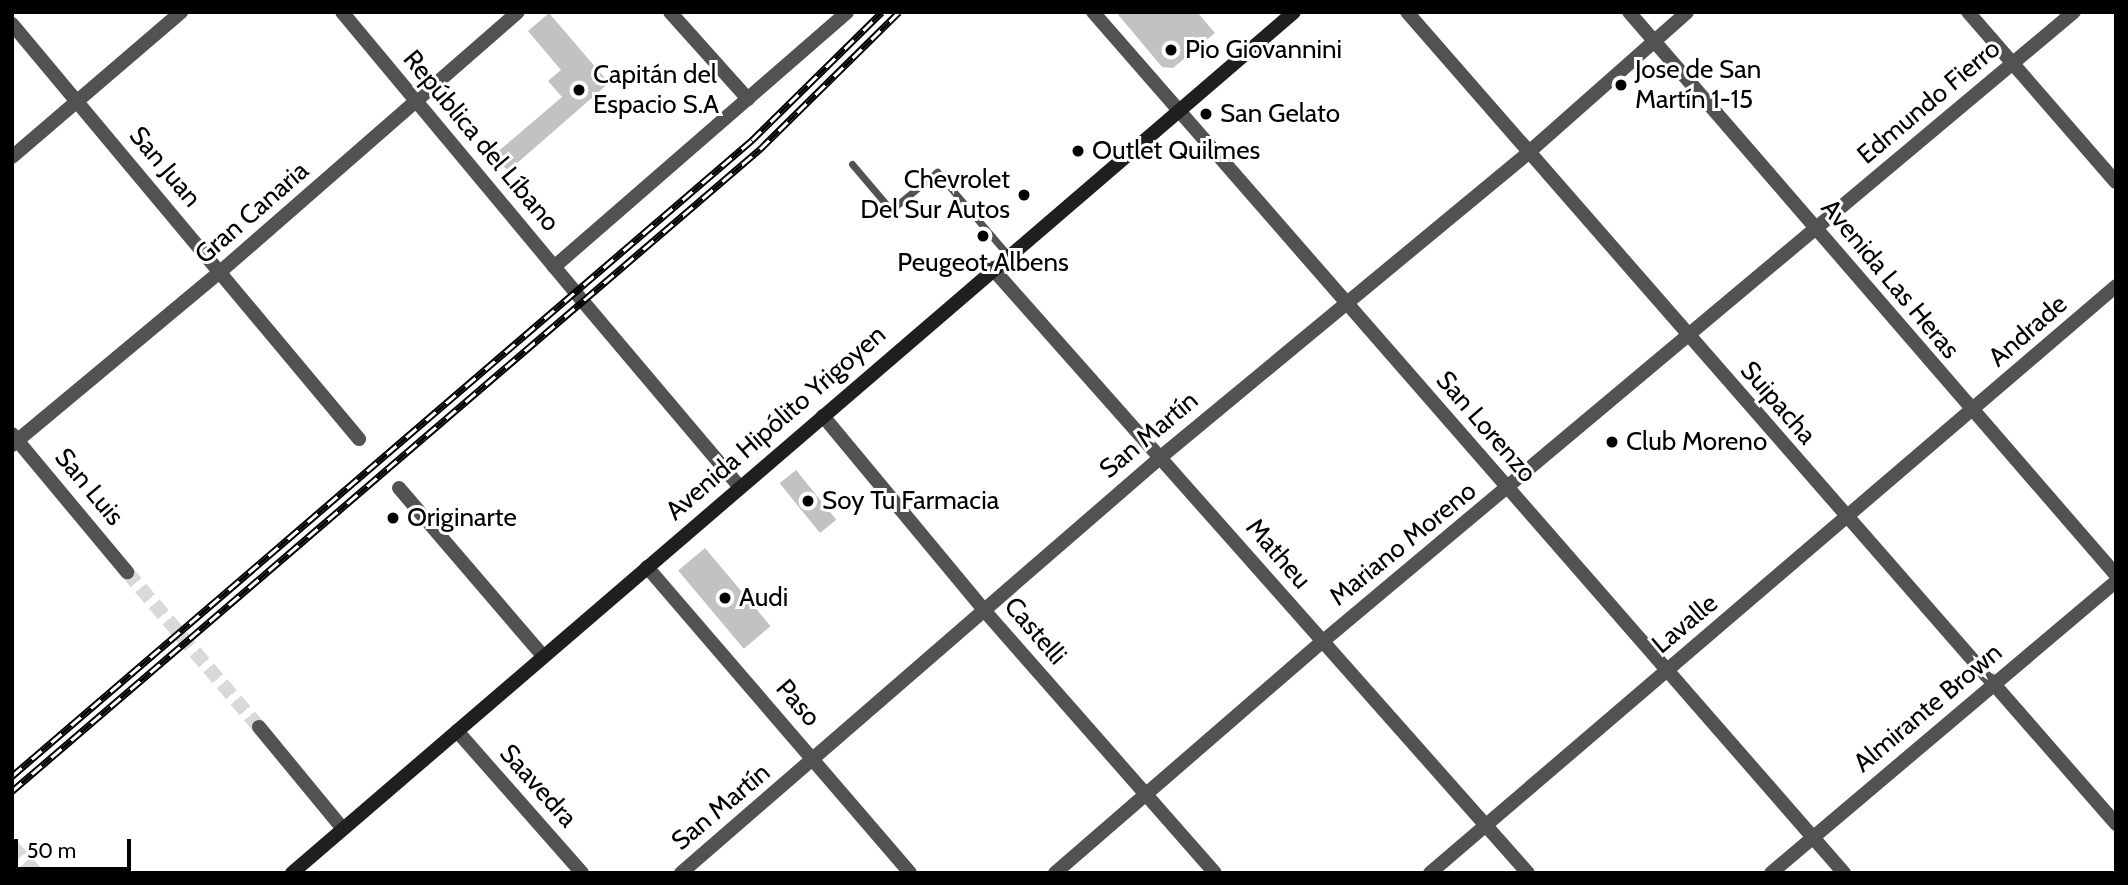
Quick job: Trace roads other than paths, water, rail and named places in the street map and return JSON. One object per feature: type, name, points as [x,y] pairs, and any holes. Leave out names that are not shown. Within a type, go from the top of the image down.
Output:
[{"type":"main road","name":"Avenida Hipólito Yrigoyen","points":[[292,873],[992,268],[1294,12]]},
{"type":"street","points":[[12,157],[181,12]]},
{"type":"street","name":"República del Líbano","points":[[342,12],[740,486]]},
{"type":"street","name":"Gran Canaria","points":[[14,440],[220,272],[417,103],[518,12]]},
{"type":"street","points":[[670,12],[748,100]]},
{"type":"street","points":[[554,267],[847,12]]},
{"type":"street","name":"San Lorenzo","points":[[1093,12],[1345,305],[1844,873]]},
{"type":"street","name":"Suipacha","points":[[1407,12],[1687,336],[2116,824]]},
{"type":"street","name":"Avenida Las Heras","points":[[1629,12],[1972,412],[2116,575]]},
{"type":"street","name":"San Martín","points":[[681,873],[983,609],[1162,456],[1529,152],[1687,12]]},
{"type":"street","points":[[1968,12],[2116,182]]},
{"type":"street","name":"Edmundo Fierro","points":[[1815,228],[2074,12]]},
{"type":"street","name":"San Juan","points":[[12,24],[359,439]]},
{"type":"street","name":"Mariano Moreno","points":[[1055,873],[1322,642],[1508,490],[1815,228]]},
{"type":"street","name":"Matheu","points":[[992,268],[1162,456],[1322,642],[1528,873]]},
{"type":"street","name":"Andrade","points":[[1972,412],[2116,286]]},
{"type":"street","name":"Lavalle","points":[[1430,873],[1972,412]]},
{"type":"street","name":"Castelli","points":[[823,416],[983,609],[1215,873]]},
{"type":"street","name":"San Luis","points":[[14,440],[127,572]]},
{"type":"street","points":[[398,488],[544,656]]},
{"type":"street","name":"Paso","points":[[647,567],[910,873]]},
{"type":"street","name":"Almirante Brown","points":[[1771,873],[2116,581]]},
{"type":"street","points":[[259,727],[343,829]]},
{"type":"street","name":"Saavedra","points":[[457,731],[582,873]]},
{"type":"lane","points":[[852,164],[891,210],[937,172],[1008,255]]},
{"type":"tunnel","points":[[127,572],[259,727]]},
{"type":"tunnel","points":[[12,846],[36,873]]},
{"type":"railway","points":[[12,776],[752,140],[882,12]]},
{"type":"railway","points":[[12,791],[760,149],[899,12]]},
{"type":"place","name":"Pio Giovannini","points":[[1171,50]]},
{"type":"place","name":"Jose de San Martín 1-15","points":[[1621,85]]},
{"type":"place","name":"Capitán del Espacio S.A","points":[[579,90]]},
{"type":"place","name":"San Gelato","points":[[1206,114]]},
{"type":"place","name":"Outlet Quilmes","points":[[1078,151]]},
{"type":"place","name":"Chevrolet Del Sur Autos","points":[[1024,195]]},
{"type":"place","name":"Peugeot Albens","points":[[983,236]]},
{"type":"place","name":"Club Moreno","points":[[1612,442]]},
{"type":"place","name":"Soy Tu Farmacia","points":[[808,501]]},
{"type":"place","name":"Originarte","points":[[393,518]]},
{"type":"place","name":"Audi","points":[[725,598]]}]
